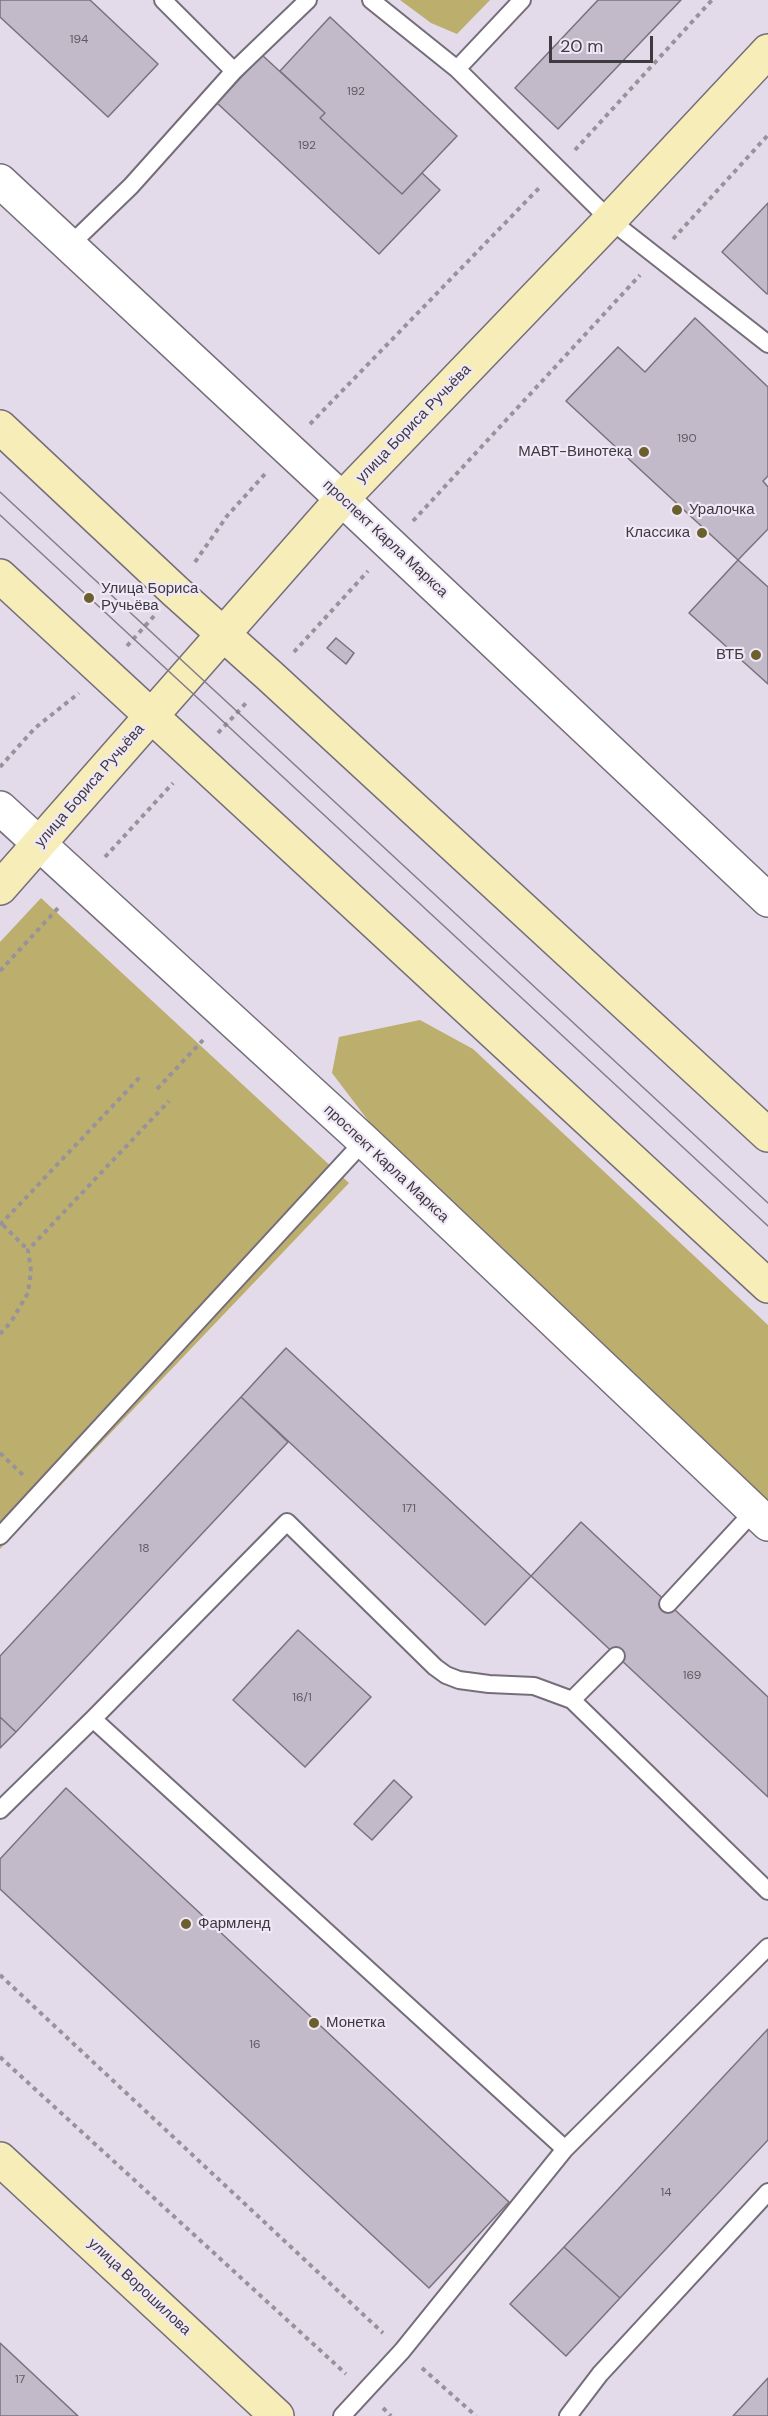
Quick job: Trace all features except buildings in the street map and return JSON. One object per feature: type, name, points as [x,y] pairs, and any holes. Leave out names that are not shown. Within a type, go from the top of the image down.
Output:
[{"type":"main road","name":"улица Бориса Ручьёва","points":[[0,888],[342,499],[610,220],[768,51]]},
{"type":"main road","points":[[0,427],[175,591],[768,1135]]},
{"type":"main road","points":[[0,576],[768,1286]]},
{"type":"main road","name":"улица Ворошилова","points":[[0,2159],[278,2416]]},
{"type":"street","name":"проспект Карла Маркса","points":[[0,181],[288,448],[768,900]]},
{"type":"street","name":"проспект Карла Маркса","points":[[0,808],[364,1142],[761,1517]]},
{"type":"lane","points":[[164,0],[234,71]]},
{"type":"lane","points":[[70,245],[131,186],[234,71],[308,0]]},
{"type":"lane","points":[[371,0],[457,69],[610,220],[768,344]]},
{"type":"lane","points":[[457,69],[522,0]]},
{"type":"lane","points":[[0,1536],[364,1142]]},
{"type":"lane","points":[[668,1604],[761,1517]]},
{"type":"lane","points":[[0,1810],[287,1522],[435,1667],[446,1675],[459,1680],[489,1684],[534,1686],[572,1700],[768,1891]]},
{"type":"lane","points":[[572,1700],[616,1656]]},
{"type":"lane","points":[[93,1719],[565,2149]]},
{"type":"lane","points":[[342,2416],[402,2351],[565,2149],[768,1947]]},
{"type":"lane","points":[[568,2416],[600,2374],[768,2192]]},
{"type":"path","points":[[0,767],[34,728],[104,673],[175,591],[227,516],[344,386],[557,169],[712,0]]},
{"type":"path","points":[[156,1089],[226,1016]]},
{"type":"path","points":[[0,1334],[11,1322],[28,1293],[31,1271],[28,1250],[1,1225],[142,1075]]},
{"type":"path","points":[[28,1250],[168,1101]]},
{"type":"path","points":[[0,1975],[402,2351],[476,2416]]},
{"type":"path","points":[[0,2057],[391,2416]]},
{"type":"shaded area","points":[[400,0],[490,0],[457,34],[431,23]]},
{"type":"shaded area","points":[[41,898],[349,1183],[0,1549],[0,942]]},
{"type":"shaded area","points":[[420,1020],[473,1049],[768,1325],[768,1506],[389,1148],[332,1073],[339,1037]]},
{"type":"tram line","points":[[0,492],[768,1203]]},
{"type":"tram line","points":[[0,515],[768,1226]]},
{"type":"place","name":"МАВТ-Винотека","points":[[644,452]]},
{"type":"place","name":"Уралочка","points":[[677,510]]},
{"type":"place","name":"Классика","points":[[702,533]]},
{"type":"place","name":"Улица Бориса Ручьёва","points":[[89,598]]},
{"type":"place","name":"ВТБ","points":[[756,655]]},
{"type":"place","name":"Фармленд","points":[[186,1924]]},
{"type":"place","name":"Монетка","points":[[314,2023]]}]
